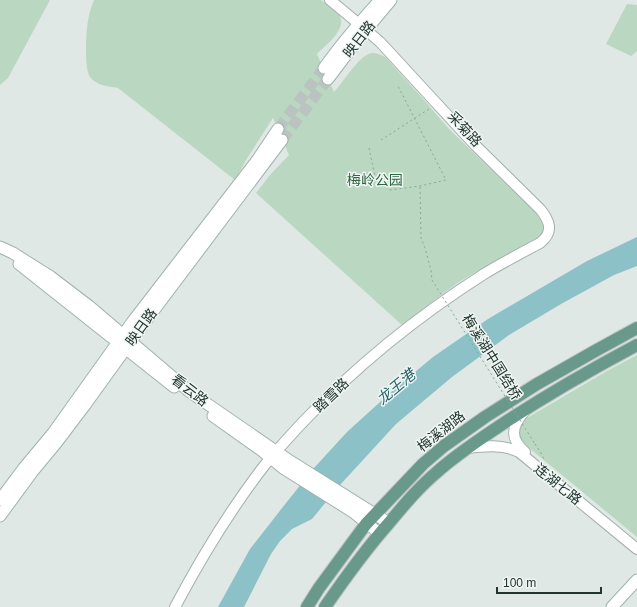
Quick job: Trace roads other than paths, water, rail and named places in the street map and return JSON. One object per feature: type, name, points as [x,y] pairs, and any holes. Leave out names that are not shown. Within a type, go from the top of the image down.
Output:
[{"type":"main road","name":"映日路","points":[[328,79],[380,0]]},
{"type":"main road","name":"映日路","points":[[324,68],[335,52],[391,0]]},
{"type":"main road","name":"映日路","points":[[0,500],[4,491],[53,433],[124,342],[258,158],[280,135]]},
{"type":"main road","name":"看云路","points":[[0,247],[13,253],[51,277],[89,306],[124,342]]},
{"type":"main road","name":"看云路","points":[[0,253],[15,261],[124,342],[199,407],[261,450],[276,456],[356,509]]},
{"type":"main road","name":"梅溪湖路","points":[[307,607],[319,588],[366,524],[423,464],[444,446],[468,428],[537,384],[637,328]]},
{"type":"main road","name":"映日路","points":[[0,516],[76,417],[124,342]]},
{"type":"main road","points":[[324,607],[379,533],[410,498],[437,472],[467,448],[530,406],[592,369],[637,345]]},
{"type":"main road","points":[[356,509],[375,515],[388,523]]},
{"type":"main road","points":[[356,509],[366,524],[379,533]]},
{"type":"main road","points":[[612,607],[637,580]]},
{"type":"main road","points":[[622,607],[637,590]]},
{"type":"street","points":[[330,0],[364,25]]},
{"type":"street","points":[[337,0],[364,25]]},
{"type":"street","name":"采菊路","points":[[364,25],[475,145],[545,215],[549,229],[545,241]]},
{"type":"street","name":"采菊路","points":[[364,25],[477,143],[548,214],[552,224],[552,229],[551,234],[545,241]]},
{"type":"street","name":"踏雪路","points":[[176,607],[193,573],[221,527],[264,466],[276,456],[342,390],[416,326],[469,288],[542,246],[545,241]]},
{"type":"street","name":"连湖七路","points":[[530,406],[516,422],[514,428],[517,444],[594,509],[637,542]]},
{"type":"street","name":"连湖七路","points":[[467,448],[496,446],[510,448],[519,452],[637,549]]},
{"type":"street","name":"踏雪路","points":[[180,607],[193,580],[228,523],[276,456]]},
{"type":"water","points":[[637,237],[637,266],[614,275],[509,335],[452,377],[396,424],[340,485],[312,519],[292,529],[280,541],[271,554],[244,607],[218,607],[250,549],[314,468],[347,432],[390,393],[433,357],[488,319],[587,261]]},
{"type":"tunnel","points":[[278,129],[324,68]]},
{"type":"tunnel","points":[[282,140],[328,79]]},
{"type":"park label","name":"梅岭公园","points":[[375,180]]},
{"type":"water label","name":"龙王港","points":[[396,387]]}]
